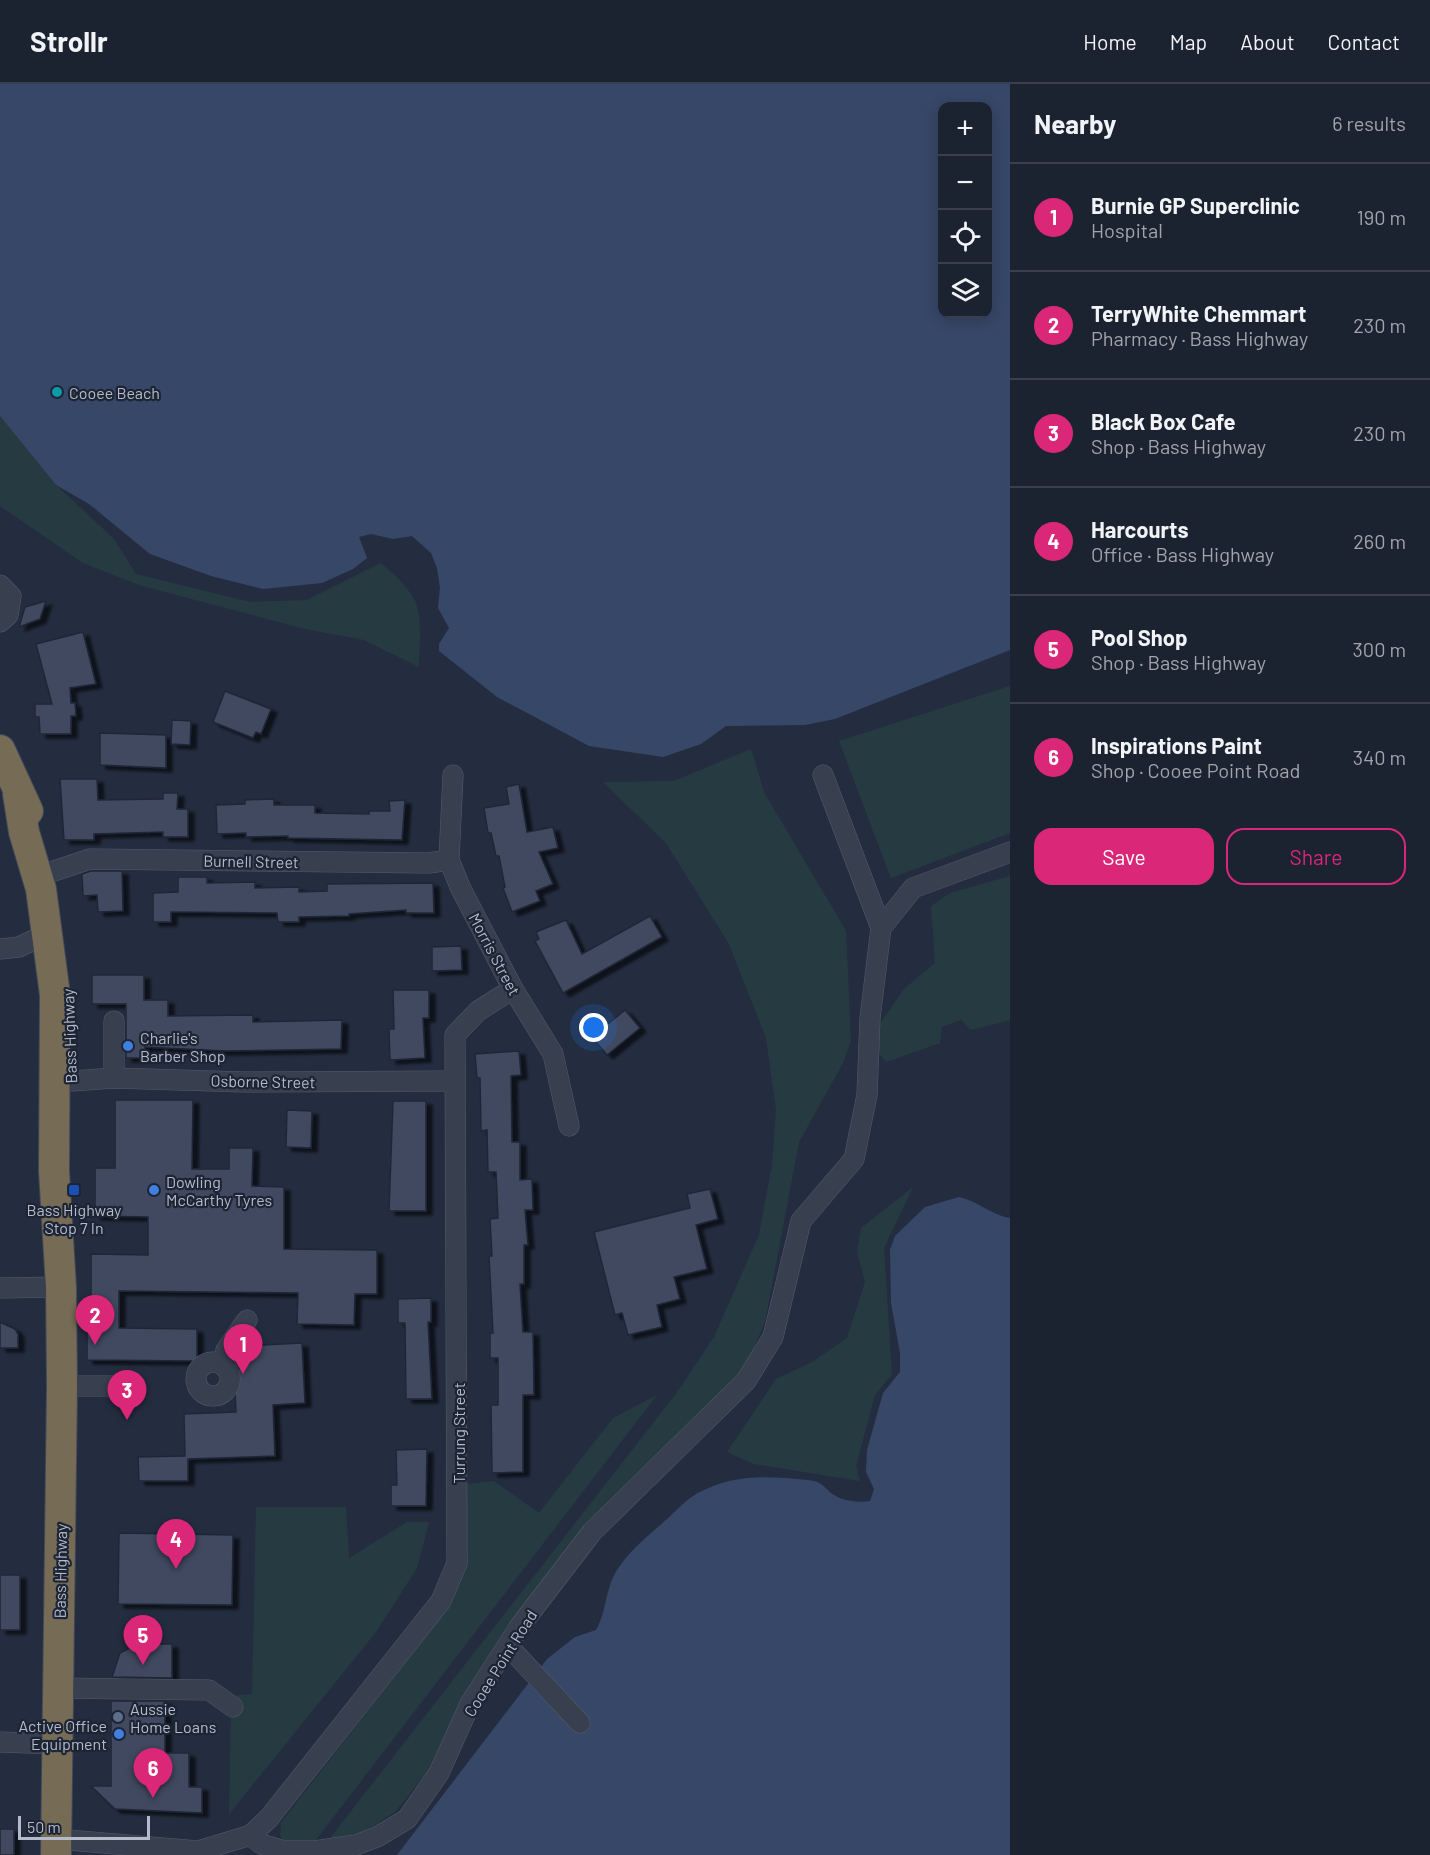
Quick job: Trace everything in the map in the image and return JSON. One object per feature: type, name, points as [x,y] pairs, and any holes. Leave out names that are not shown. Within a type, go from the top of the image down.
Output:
[{"type":"highway","name":"Bass Highway","points":[[0,750],[18,794],[38,828],[54,871],[65,928],[72,1081],[69,1204],[61,1287]]},
{"type":"highway","name":"Bass Highway","points":[[18,794],[24,832],[42,889],[55,994],[54,1171],[61,1287],[62,1386],[56,1847]]},
{"type":"street","points":[[0,585],[11,596],[9,615],[0,622]]},
{"type":"street","name":"Morris Street","points":[[453,775],[449,860],[461,889],[513,989],[553,1054],[569,1126]]},
{"type":"street","points":[[823,775],[881,928]]},
{"type":"street","points":[[881,928],[913,888],[1010,852]]},
{"type":"street","name":"Burnell Street","points":[[54,871],[90,859],[429,863],[449,860]]},
{"type":"street","name":"Cooee Point Road","points":[[251,1835],[261,1844],[283,1853],[314,1851],[356,1845],[377,1837],[407,1819],[439,1773],[470,1704],[508,1646],[592,1532],[746,1381],[773,1337],[801,1221],[854,1159],[867,1095],[870,1018],[881,928]]},
{"type":"street","points":[[0,949],[19,947],[48,933]]},
{"type":"street","name":"Turrung Street","points":[[251,1835],[270,1818],[441,1601],[457,1563],[455,1035],[478,1011],[513,989]]},
{"type":"street","points":[[114,1021],[114,1078]]},
{"type":"street","name":"Osborne Street","points":[[72,1081],[114,1078],[244,1082],[455,1081]]},
{"type":"street","points":[[0,1288],[61,1287]]},
{"type":"street","points":[[223,1365],[226,1350],[247,1320]]},
{"type":"street","points":[[62,1386],[118,1386]]},
{"type":"street","points":[[508,1646],[580,1722]]},
{"type":"street","points":[[57,1688],[209,1690],[233,1707]]},
{"type":"street","points":[[0,1742],[57,1744]]},
{"type":"street","points":[[56,1847],[198,1851],[251,1835]]},
{"type":"green space","points":[[0,416],[56,485],[114,539],[136,574],[250,602],[307,600],[381,563],[396,576],[414,598],[420,620],[419,667],[364,640],[305,629],[139,585],[83,563],[0,506]]},
{"type":"green space","points":[[1010,686],[1010,833],[891,878],[839,741]]},
{"type":"green space","points":[[751,749],[764,792],[846,931],[851,1041],[843,1063],[799,1142],[765,1322],[744,1371],[613,1500],[432,1766],[396,1811],[355,1838],[327,1842],[678,1391],[714,1337],[759,1235],[772,1165],[776,1110],[766,1038],[729,944],[666,843],[603,782],[674,781]]},
{"type":"green space","points":[[1010,876],[1010,1020],[971,1030],[961,1020],[942,1027],[940,1043],[886,1062],[878,1052],[880,1024],[904,989],[935,963],[931,906],[950,893]]},
{"type":"green space","points":[[913,1187],[884,1248],[892,1374],[875,1395],[856,1466],[860,1481],[754,1464],[727,1452],[776,1379],[812,1362],[847,1338],[865,1282],[857,1252],[861,1228]]},
{"type":"green space","points":[[657,1395],[312,1845],[286,1842],[280,1836],[281,1823],[451,1603],[465,1567],[467,1484],[494,1481],[539,1513],[613,1418]]},
{"type":"green space","points":[[256,1507],[346,1507],[349,1558],[407,1522],[429,1522],[417,1568],[376,1632],[229,1814],[231,1696],[252,1694]]},
{"type":"water","points":[[0,84],[1010,84],[1010,650],[835,719],[805,725],[726,726],[701,744],[663,757],[589,746],[497,697],[439,651],[439,644],[449,628],[438,608],[440,587],[437,568],[431,553],[412,536],[393,539],[371,534],[359,537],[367,558],[353,569],[322,583],[263,589],[211,576],[150,554],[89,504],[56,485],[0,416]]},
{"type":"water","points":[[959,1197],[1010,1218],[1010,1855],[397,1855],[547,1659],[575,1637],[596,1630],[613,1577],[626,1558],[691,1497],[724,1482],[765,1477],[813,1481],[820,1483],[842,1499],[856,1502],[870,1501],[874,1489],[866,1472],[867,1450],[883,1393],[900,1372],[900,1353],[891,1303],[890,1250],[895,1236],[925,1207]]},
{"type":"building","points":[[46,601],[40,619],[19,627],[25,607]]},
{"type":"building","points":[[83,632],[96,684],[70,688],[71,703],[75,703],[76,716],[71,716],[71,734],[40,734],[39,717],[35,717],[35,704],[52,704],[36,644]]},
{"type":"building","points":[[225,691],[271,709],[261,734],[256,732],[253,738],[213,722]]},
{"type":"building","points":[[172,720],[191,721],[190,745],[171,744]]},
{"type":"building","points":[[100,733],[166,735],[166,768],[100,765]]},
{"type":"building","points":[[60,779],[97,779],[98,800],[163,799],[163,793],[178,793],[177,809],[188,809],[188,837],[163,837],[163,832],[94,834],[94,840],[64,840]]},
{"type":"building","points":[[519,784],[527,832],[553,827],[558,848],[539,852],[553,884],[536,891],[540,901],[512,912],[503,888],[505,887],[499,856],[496,856],[491,833],[488,833],[484,808],[509,804],[506,787]]},
{"type":"building","points":[[274,799],[274,805],[315,805],[315,813],[369,814],[369,811],[390,811],[389,801],[405,800],[402,840],[288,838],[288,836],[246,837],[246,833],[217,834],[216,805],[245,804],[245,800]]},
{"type":"building","points":[[91,871],[122,871],[123,911],[98,912],[97,895],[83,896],[82,874]]},
{"type":"building","points":[[178,877],[207,877],[207,883],[255,882],[255,888],[299,887],[299,892],[327,891],[327,884],[433,883],[434,913],[406,913],[406,910],[349,914],[349,916],[299,917],[299,922],[278,922],[277,913],[171,912],[171,922],[153,922],[153,893],[178,892]]},
{"type":"building","points":[[650,916],[662,937],[563,993],[535,941],[539,939],[536,932],[566,920],[582,954]]},
{"type":"building","points":[[461,946],[462,970],[432,971],[432,947]]},
{"type":"building","points":[[92,975],[144,975],[144,1000],[168,1000],[168,1016],[253,1015],[253,1022],[342,1020],[341,1049],[226,1051],[145,1047],[145,1058],[126,1058],[126,1004],[92,1004]]},
{"type":"building","points":[[393,990],[429,990],[429,1018],[423,1018],[425,1058],[390,1060],[389,1029],[394,1029]]},
{"type":"building","points":[[625,1010],[640,1028],[607,1055],[592,1037]]},
{"type":"building","points":[[519,1051],[521,1075],[511,1076],[512,1142],[520,1142],[520,1180],[532,1179],[533,1210],[525,1210],[528,1245],[524,1245],[524,1284],[520,1284],[523,1332],[533,1332],[534,1395],[523,1395],[523,1472],[492,1473],[491,1405],[498,1405],[498,1358],[490,1358],[490,1333],[493,1333],[489,1256],[492,1256],[490,1219],[498,1218],[496,1172],[488,1172],[487,1130],[481,1131],[480,1078],[477,1078],[475,1054]]},
{"type":"building","points":[[115,1100],[193,1100],[192,1169],[229,1169],[229,1148],[253,1148],[252,1186],[284,1187],[284,1249],[377,1250],[377,1294],[355,1294],[354,1325],[297,1324],[298,1293],[119,1291],[119,1328],[197,1329],[197,1361],[87,1360],[87,1328],[91,1328],[91,1254],[148,1255],[148,1217],[95,1216],[95,1168],[115,1168]]},
{"type":"building","points":[[393,1101],[426,1101],[426,1211],[389,1211]]},
{"type":"building","points":[[287,1110],[312,1111],[311,1148],[286,1147]]},
{"type":"building","points":[[710,1189],[718,1219],[696,1225],[707,1269],[674,1277],[680,1299],[657,1305],[662,1327],[628,1335],[622,1313],[615,1315],[594,1232],[690,1208],[687,1194]]},
{"type":"building","points":[[431,1298],[431,1322],[428,1322],[432,1399],[406,1399],[405,1323],[398,1323],[398,1299]]},
{"type":"building","points":[[0,1322],[15,1329],[18,1334],[18,1348],[0,1348]]},
{"type":"building","points":[[302,1343],[305,1403],[273,1405],[275,1456],[188,1459],[188,1481],[139,1481],[138,1457],[185,1456],[184,1414],[236,1412],[234,1369],[239,1369],[238,1353],[243,1346]]},
{"type":"building","points":[[427,1449],[426,1506],[391,1506],[391,1485],[397,1485],[396,1450]]},
{"type":"building","points":[[119,1533],[233,1535],[232,1605],[118,1604]]},
{"type":"building","points":[[0,1575],[20,1575],[20,1630],[0,1630]]},
{"type":"building","points":[[137,1644],[172,1644],[172,1678],[112,1677],[120,1653]]},
{"type":"building","points":[[111,1701],[165,1701],[165,1753],[189,1753],[189,1787],[202,1787],[202,1813],[115,1809],[91,1786],[111,1786]]},
{"type":"building","points":[[0,1829],[14,1829],[14,1855],[0,1855]]},
{"type":"place","name":"Cooee Beach","points":[[57,392]]},
{"type":"place","name":"Charlie's Barber Shop","points":[[128,1046]]},
{"type":"place","name":"Bass Highway Stop 7 In","points":[[74,1190]]},
{"type":"place","name":"Dowling McCarthy Tyres","points":[[154,1190]]},
{"type":"place","name":"TerryWhite Chemmart","points":[[95,1345]]},
{"type":"place","name":"Burnie GP Superclinic","points":[[243,1374]]},
{"type":"place","name":"Black Box Cafe","points":[[127,1420]]},
{"type":"place","name":"Harcourts","points":[[176,1569]]},
{"type":"place","name":"Pool Shop","points":[[143,1665]]},
{"type":"place","name":"Aussie Home Loans","points":[[118,1717]]},
{"type":"place","name":"Active Office Equipment","points":[[119,1734]]},
{"type":"place","name":"Inspirations Paint","points":[[153,1798]]}]
